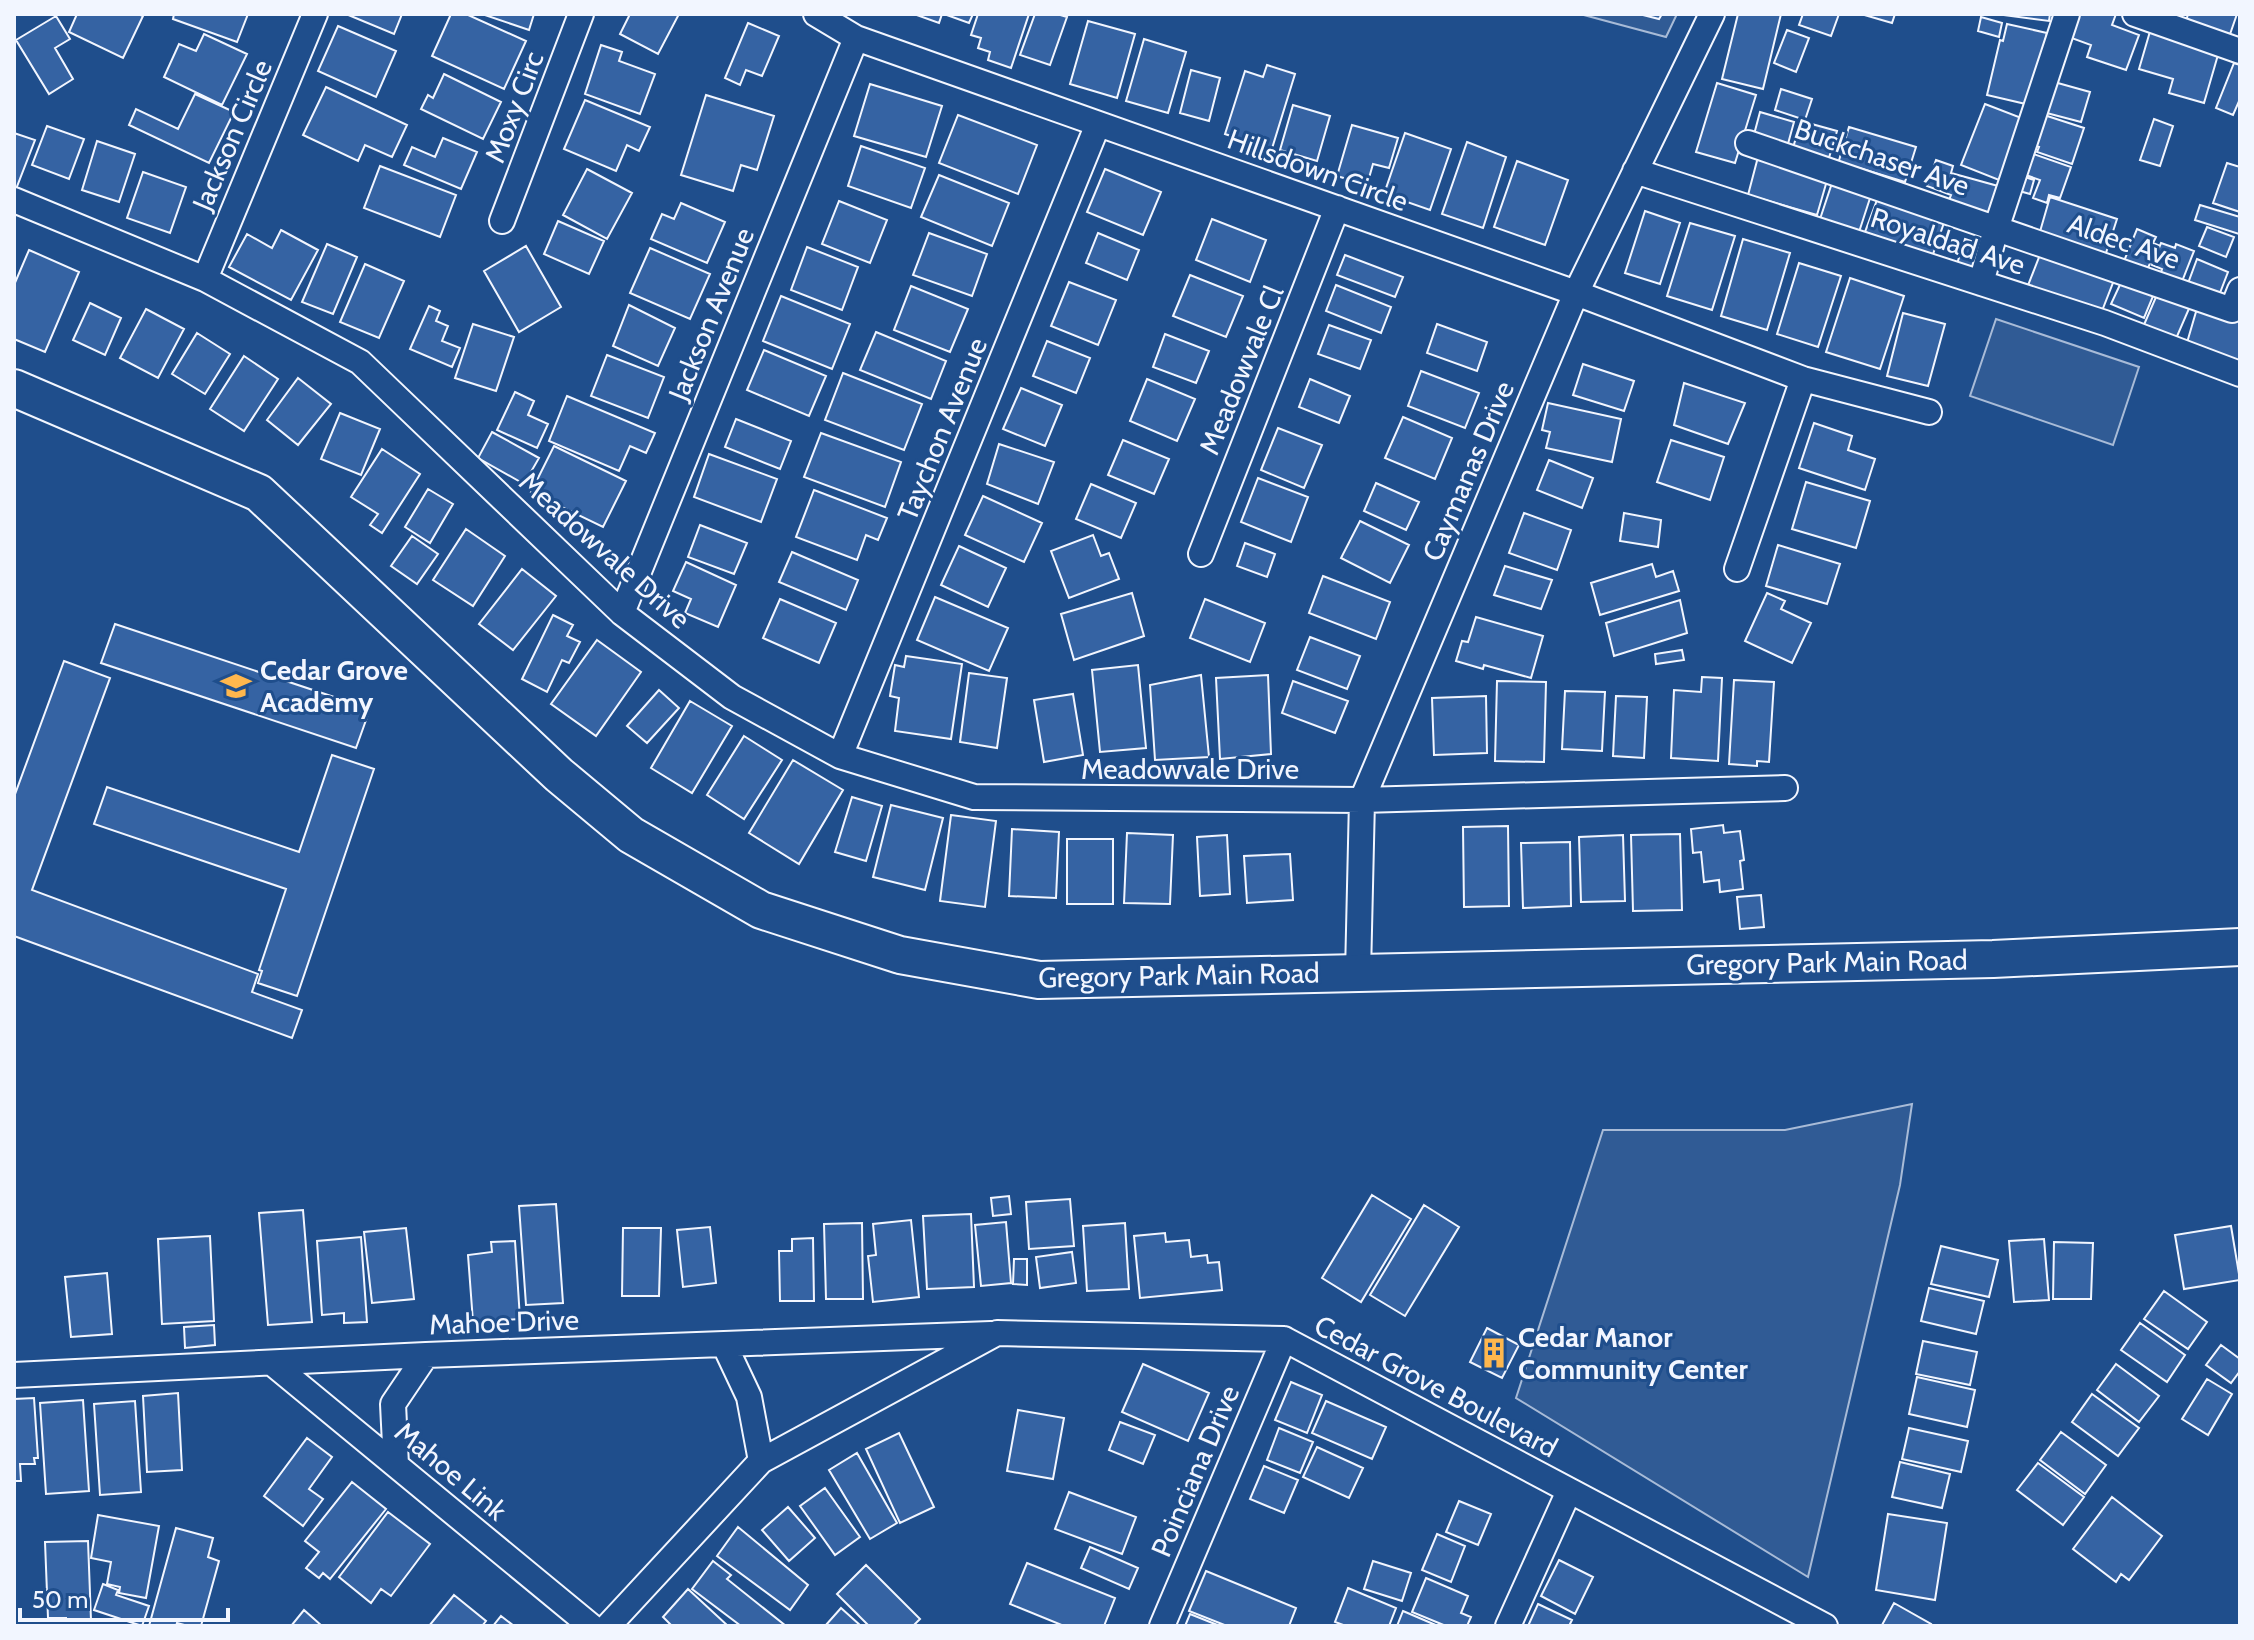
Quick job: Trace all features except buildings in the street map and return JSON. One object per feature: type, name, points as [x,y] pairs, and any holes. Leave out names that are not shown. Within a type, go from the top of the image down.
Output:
[{"type":"street","name":"Jackson Circle","points":[[205,279],[315,14]]},
{"type":"street","name":"Moxy Circ","points":[[502,221],[581,14]]},
{"type":"street","name":"Hillsdown Circle","points":[[816,14],[856,38],[1576,293],[1803,379],[1929,412]]},
{"type":"street","name":"Caymanas Drive","points":[[1358,973],[1362,800],[1576,293],[1712,14]]},
{"type":"street","points":[[1981,283],[2067,14]]},
{"type":"street","points":[[2135,14],[2240,51]]},
{"type":"street","name":"Jackson Avenue","points":[[622,613],[856,38]]},
{"type":"street","name":"Taychon Avenue","points":[[840,756],[1098,124]]},
{"type":"street","name":"Buckchaser Ave","points":[[1748,143],[1996,229]]},
{"type":"street","name":"Royaldad Ave","points":[[1635,171],[2105,323],[2240,374]]},
{"type":"street","name":"Meadowvale Drive","points":[[14,200],[205,279],[360,362],[622,613],[732,697],[840,756],[974,797],[1362,800],[1785,788]]},
{"type":"street","name":"Meadowvale Cl","points":[[1201,554],[1337,208]]},
{"type":"street","name":"Aldec Ave","points":[[1996,229],[2236,300]]},
{"type":"street","points":[[1737,569],[1803,379]]},
{"type":"street","name":"Gregory Park Main Road","points":[[14,388],[259,493],[559,775],[631,835],[761,910],[900,955],[1039,980],[1993,959],[2240,947]]},
{"type":"street","name":"Cedar Grove Boulevard","points":[[608,1626],[761,1461],[997,1333],[1284,1339],[1825,1626]]},
{"type":"street","name":"Mahoe Drive","points":[[14,1375],[997,1333]]},
{"type":"street","name":"Poinciana Drive","points":[[1162,1626],[1284,1339]]},
{"type":"street","points":[[724,1344],[749,1397],[761,1461]]},
{"type":"street","points":[[396,1465],[393,1404],[426,1355]]},
{"type":"street","name":"Mahoe Link","points":[[272,1363],[591,1626]]},
{"type":"street","points":[[1508,1626],[1569,1491]]},
{"type":"shaded area","points":[[1580,14],[1677,14],[1666,37]]},
{"type":"shaded area","points":[[1996,319],[2139,367],[2113,445],[1970,396]]},
{"type":"shaded area","points":[[1912,1104],[1900,1185],[1808,1577],[1516,1398],[1603,1130],[1785,1130]]},
{"type":"place","name":"Cedar Grove Academy","points":[[236,686]]},
{"type":"place","name":"Cedar Manor Community Center","points":[[1494,1353]]}]
